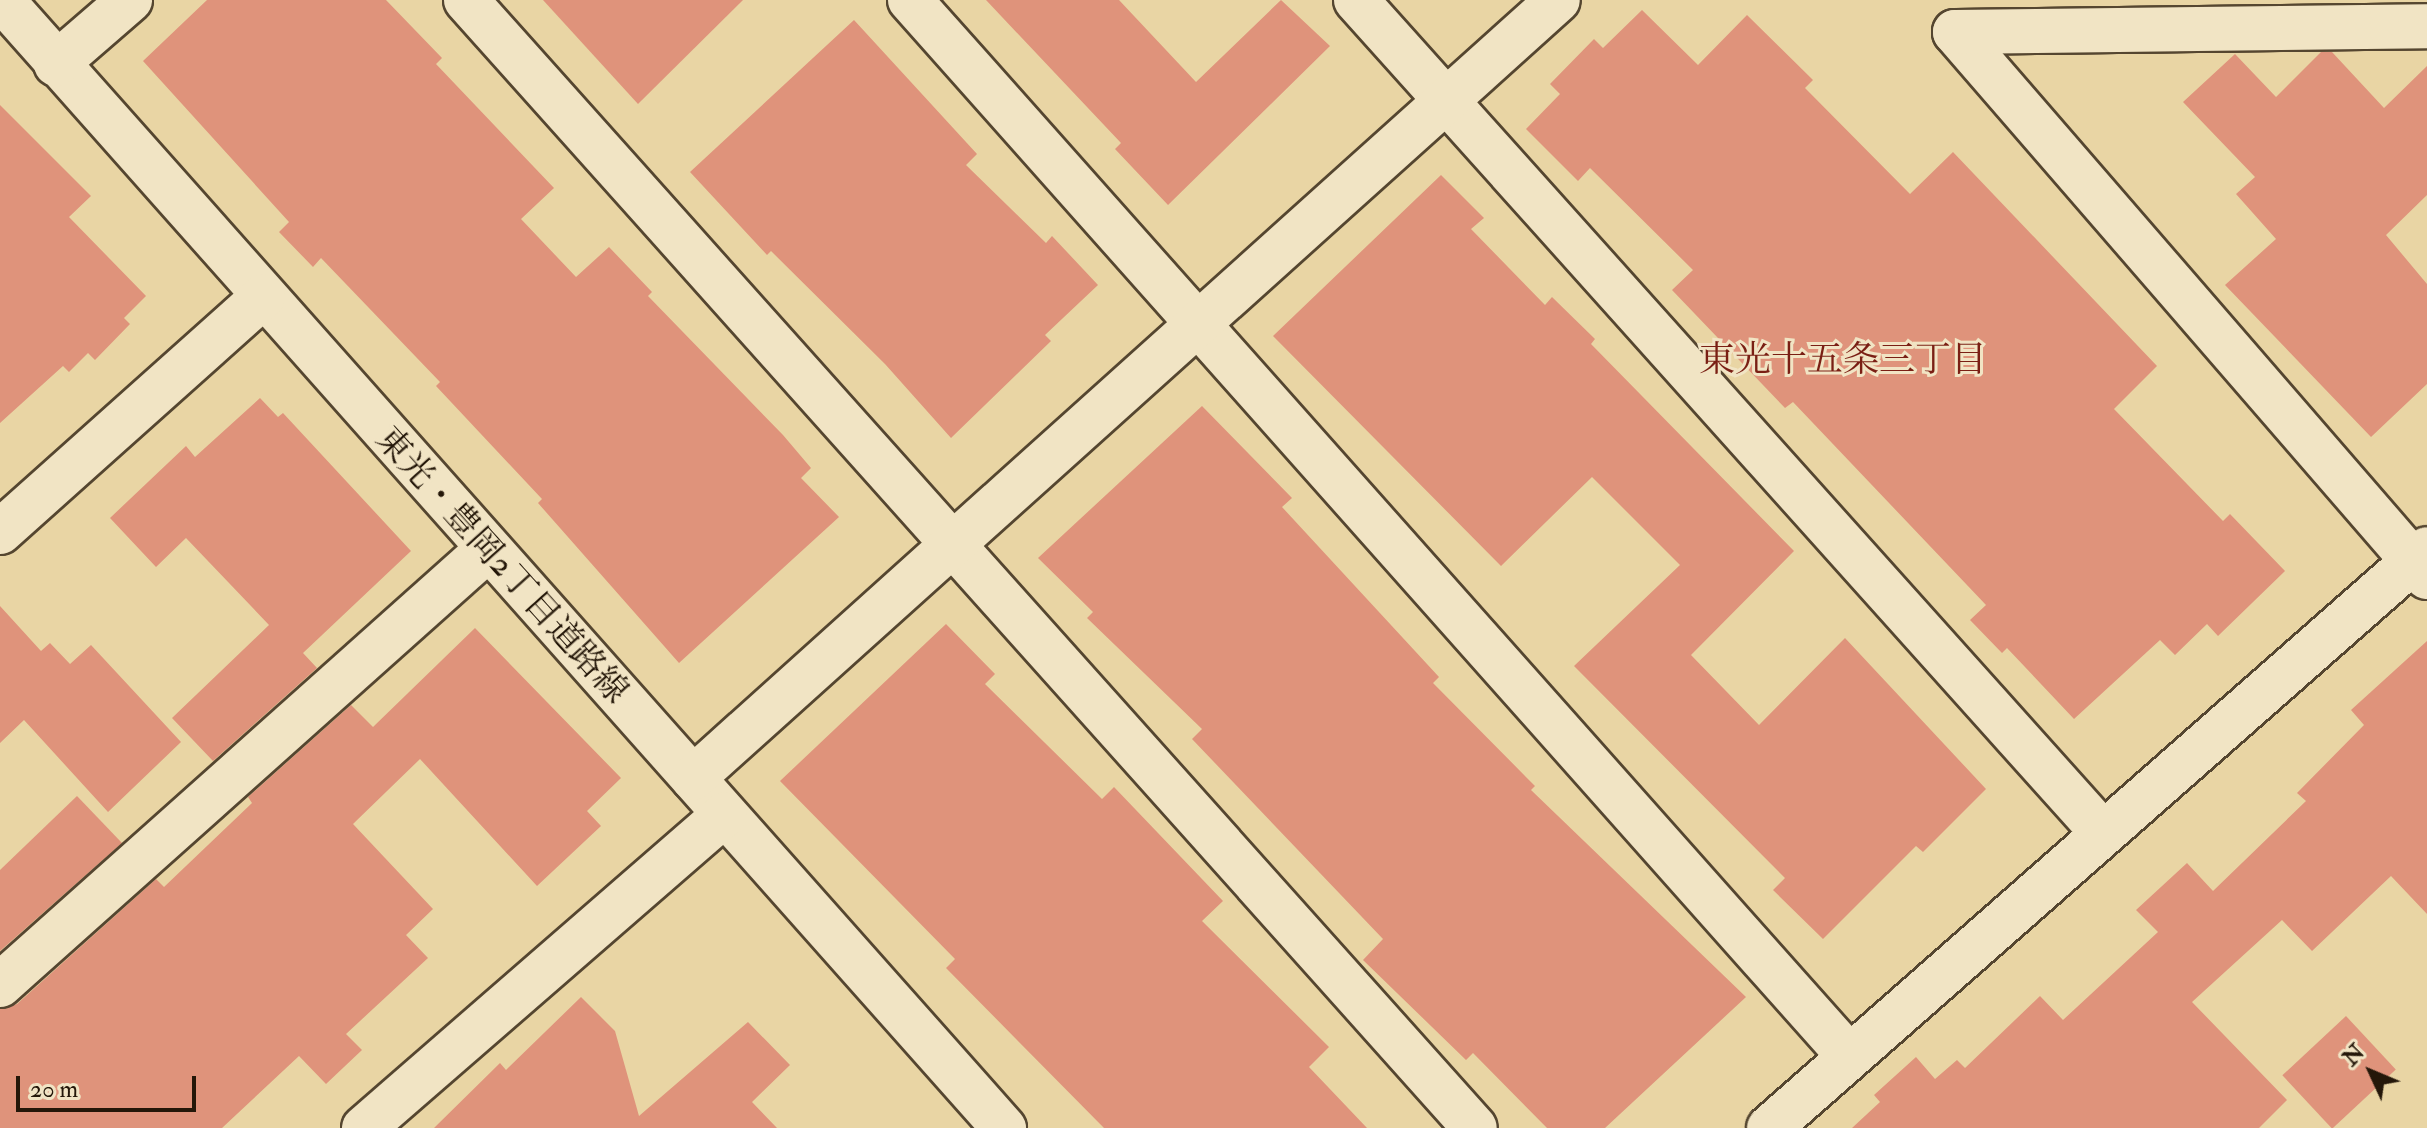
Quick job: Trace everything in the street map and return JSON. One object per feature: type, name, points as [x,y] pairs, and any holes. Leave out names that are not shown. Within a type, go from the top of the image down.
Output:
[{"type":"street","name":"東光・豊岡2丁目道路線","points":[[2,0],[487,550],[1004,1128]]},
{"type":"street","points":[[56,64],[130,0]]},
{"type":"street","points":[[466,0],[1475,1128]]},
{"type":"street","points":[[910,0],[1849,1056]]},
{"type":"street","points":[[1356,0],[2102,832]]},
{"type":"street","points":[[693,778],[1558,0]]},
{"type":"street","points":[[1769,1128],[2102,832],[2422,562],[1955,32],[2427,26]]},
{"type":"street","points":[[0,532],[263,297]]},
{"type":"street","points":[[0,985],[487,550]]},
{"type":"street","points":[[364,1128],[725,814]]},
{"type":"building","points":[[207,0],[386,0],[442,58],[436,64],[554,188],[521,219],[576,277],[609,247],[652,292],[648,296],[783,435],[811,468],[801,478],[839,517],[679,663],[538,503],[542,499],[436,386],[440,382],[321,258],[313,267],[279,232],[289,222],[143,61]]},
{"type":"building","points":[[543,0],[743,0],[638,104]]},
{"type":"building","points":[[986,0],[1119,0],[1196,82],[1281,0],[1330,46],[1168,205],[1115,149],[1121,143]]},
{"type":"building","points":[[1642,10],[1698,65],[1747,15],[1813,80],[1805,88],[1910,194],[1953,152],[2157,366],[2114,409],[2223,521],[2230,514],[2285,571],[2218,636],[2207,624],[2175,655],[2160,640],[2074,719],[2007,648],[2002,653],[1970,620],[1986,605],[1793,402],[1785,408],[1672,290],[1693,270],[1590,168],[1578,181],[1526,129],[1560,94],[1550,84],[1594,39],[1603,48]]},
{"type":"building","points":[[854,20],[977,154],[966,165],[1046,243],[1052,236],[1098,285],[1045,335],[1051,341],[951,438],[885,364],[771,251],[767,255],[690,172]]},
{"type":"building","points":[[2321,52],[2332,52],[2384,108],[2427,66],[2427,195],[2386,235],[2427,284],[2427,384],[2371,437],[2225,285],[2276,239],[2236,194],[2255,177],[2183,102],[2235,54],[2276,97]]},
{"type":"building","points":[[0,105],[91,196],[69,217],[146,296],[124,318],[130,324],[95,360],[88,353],[69,372],[63,366],[0,423]]},
{"type":"building","points":[[1441,175],[1484,218],[1471,229],[1545,305],[1552,297],[1595,339],[1591,344],[1794,551],[1691,655],[1759,725],[1845,638],[1986,789],[1923,852],[1916,846],[1823,939],[1773,890],[1785,878],[1574,666],[1680,565],[1592,477],[1501,566],[1273,336]]},
{"type":"building","points":[[260,398],[278,417],[283,413],[411,551],[303,653],[317,668],[213,761],[172,718],[269,625],[186,538],[156,567],[110,518],[186,446],[195,457]]},
{"type":"building","points":[[1202,406],[1292,498],[1282,507],[1439,677],[1433,683],[1535,786],[1531,790],[1746,997],[1605,1128],[1547,1128],[1473,1053],[1466,1060],[1363,960],[1383,939],[1192,739],[1202,729],[1087,618],[1093,612],[1038,558]]},
{"type":"building","points":[[0,606],[41,651],[50,643],[70,664],[91,645],[181,742],[108,812],[24,720],[0,743]]},
{"type":"building","points":[[946,624],[995,674],[985,684],[1102,799],[1114,787],[1223,901],[1202,921],[1329,1047],[1309,1067],[1367,1128],[1104,1128],[946,968],[955,959],[780,781]]},
{"type":"building","points":[[475,628],[621,778],[587,811],[601,826],[537,886],[420,759],[353,824],[433,909],[406,935],[428,958],[346,1034],[362,1050],[326,1084],[299,1056],[222,1128],[0,1128],[0,1009],[17,1004],[156,879],[164,887],[252,803],[248,797],[351,705],[373,727]]},
{"type":"building","points":[[2427,641],[2427,914],[2391,876],[2312,951],[2282,920],[2192,1002],[2287,1100],[2259,1128],[1852,1128],[1880,1102],[1874,1095],[1916,1057],[1935,1079],[1957,1060],[1965,1068],[2040,996],[2063,1020],[2158,932],[2136,910],[2187,863],[2213,891],[2306,801],[2297,793],[2364,725],[2351,710]]},
{"type":"building","points":[[77,796],[122,843],[0,951],[0,870]]},
{"type":"building","points":[[581,997],[615,1031],[639,1116],[748,1022],[790,1065],[752,1102],[777,1128],[434,1128],[500,1063],[506,1070]]},
{"type":"building","points":[[2346,1016],[2396,1069],[2333,1128],[2282,1075]]},
{"type":"district","name":"東光十五条三丁目","points":[[1843,360]]}]
